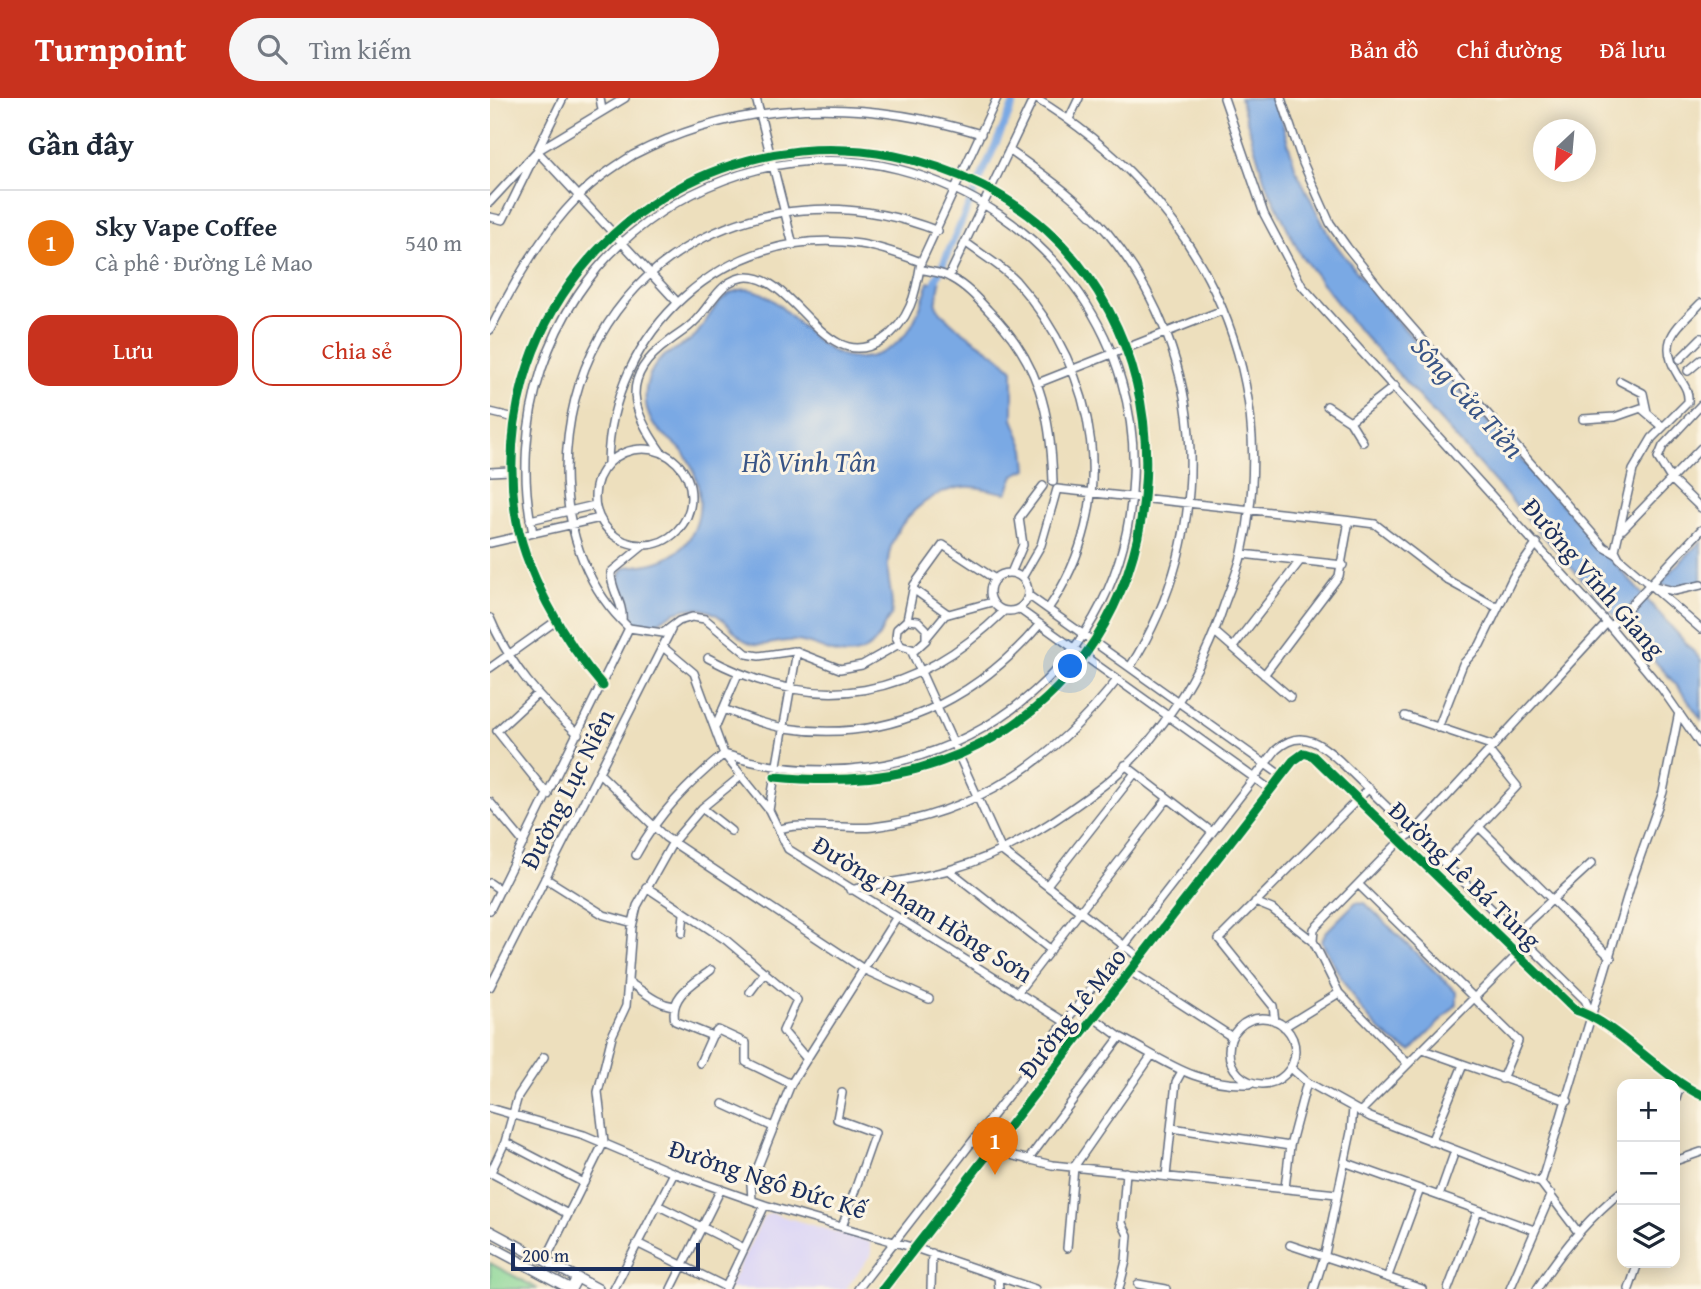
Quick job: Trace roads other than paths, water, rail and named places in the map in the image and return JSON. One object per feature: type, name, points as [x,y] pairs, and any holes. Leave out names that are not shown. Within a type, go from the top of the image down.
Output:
[{"type":"main road","points":[[490,1231],[598,1289]]},
{"type":"main road","points":[[490,1246],[571,1289],[577,1278]]},
{"type":"main road","points":[[540,1273],[545,1261]]},
{"type":"street","points":[[490,217],[503,220],[563,98]]},
{"type":"street","points":[[600,98],[603,110]]},
{"type":"street","points":[[490,202],[537,151],[625,98]]},
{"type":"street","points":[[756,98],[793,245]]},
{"type":"street","points":[[622,621],[623,611],[610,582],[611,572],[645,545],[670,536],[684,521],[689,509],[690,488],[686,475],[678,464],[661,452],[642,426],[635,407],[635,387],[640,371],[651,357],[699,318],[723,286],[743,277],[763,280],[808,317],[825,336],[842,345],[861,348],[888,335],[903,319],[915,298],[923,268],[938,231],[965,178],[997,98]]},
{"type":"street","points":[[850,890],[949,870],[1002,851],[1048,824],[1106,783],[1125,765],[1167,716],[1215,632],[1242,554],[1249,510],[1251,443],[1245,388],[1223,310],[1185,237],[1161,203],[1103,144],[1035,98],[987,189],[965,242],[947,275]]},
{"type":"street","points":[[1069,119],[1079,98]]},
{"type":"street","name":"Đường Vĩnh Giang","points":[[1224,98],[1264,214],[1287,262],[1318,306],[1395,386],[1609,625],[1679,712],[1701,745]]},
{"type":"street","points":[[1281,98],[1303,163],[1331,223],[1347,247],[1403,317],[1606,549],[1616,554],[1647,587],[1701,629]]},
{"type":"street","points":[[490,330],[528,258],[579,195],[649,146],[688,127],[759,107],[813,100],[856,101],[909,110],[981,134]]},
{"type":"street","points":[[603,686],[576,654],[556,621],[519,536],[510,471],[519,400],[538,338],[558,300],[612,232],[673,189],[706,173],[770,155],[815,150],[853,150],[914,161],[965,178],[987,189],[1029,217],[1060,246],[1093,286],[1126,349],[1145,422],[1146,497],[1135,555],[1115,608],[1083,655],[1044,699],[1009,727],[959,755],[885,776],[836,782],[775,777]]},
{"type":"street","points":[[1009,150],[1060,187],[1106,231],[1141,280],[1166,333],[1185,402],[1191,447],[1189,503],[1174,579],[1154,626],[1130,667]]},
{"type":"street","points":[[537,151],[677,302]]},
{"type":"street","points":[[533,533],[524,446],[531,403],[555,335],[574,302],[622,242],[652,217],[686,196],[722,179],[773,166],[840,161],[880,165],[918,174],[959,191],[1013,222],[1051,257],[1090,309],[1112,353],[1130,418],[1134,457],[1133,496],[1121,555],[1111,584],[1084,635],[1047,680],[1019,705],[955,745],[912,760],[867,769],[822,772],[776,768],[724,754],[699,775],[652,825],[636,855]]},
{"type":"street","points":[[899,643],[862,666],[840,669],[797,651],[759,656],[747,654],[705,619],[692,617],[679,621],[671,630],[663,633],[629,628],[587,567],[570,525],[567,445],[582,374],[612,320],[649,272],[726,227],[785,212],[818,208],[857,208],[915,222],[938,231]]},
{"type":"street","points":[[965,242],[1015,279],[1052,328],[1072,368],[1091,437],[1092,492],[1081,547],[1066,581],[1048,609]]},
{"type":"street","points":[[645,545],[618,538],[600,518],[595,505],[596,485],[608,463],[611,422],[628,371],[649,334],[677,302],[721,269],[757,253],[793,245],[859,243],[947,275],[964,285],[1020,347],[1038,383],[1052,436],[1053,482]]},
{"type":"street","points":[[1051,257],[1060,246]]},
{"type":"street","points":[[1616,554],[1629,480],[1645,446],[1688,402],[1689,393],[1670,362],[1667,345],[1671,333],[1701,303]]},
{"type":"street","points":[[1038,383],[1223,310]]},
{"type":"street","points":[[1680,359],[1701,338]]},
{"type":"street","points":[[1688,371],[1701,360]]},
{"type":"street","points":[[1620,381],[1643,393],[1647,412]]},
{"type":"street","points":[[1350,421],[1395,386]]},
{"type":"street","points":[[519,400],[531,403]]},
{"type":"street","points":[[1701,405],[1663,446],[1658,458],[1671,480],[1701,508]]},
{"type":"street","points":[[1327,407],[1350,421],[1363,442]]},
{"type":"street","points":[[1583,419],[1615,416],[1639,408],[1662,426]]},
{"type":"street","points":[[490,412],[515,418]]},
{"type":"street","points":[[1623,529],[1701,448]]},
{"type":"street","points":[[608,463],[634,449],[661,452]]},
{"type":"street","points":[[490,472],[510,471]]},
{"type":"street","points":[[1011,573],[1023,544],[1019,518],[1043,486]]},
{"type":"street","points":[[1022,578],[1041,545],[1055,491],[1092,492],[1375,524],[1449,580],[1498,608]]},
{"type":"street","points":[[530,520],[595,505]]},
{"type":"street","points":[[490,544],[600,518]]},
{"type":"street","points":[[1264,675],[1336,581],[1343,565],[1348,526],[1344,520]]},
{"type":"street","points":[[1313,941],[1314,929],[1400,841],[1414,832],[1701,530]]},
{"type":"street","points":[[1438,728],[1463,664],[1480,645],[1517,570],[1537,543]]},
{"type":"street","points":[[899,643],[897,629],[908,620],[912,589],[943,545],[995,579]]},
{"type":"street","points":[[1242,554],[1343,565]]},
{"type":"street","points":[[1233,647],[1300,561]]},
{"type":"street","points":[[1004,611],[992,602],[990,591],[995,579],[1011,573],[1022,578],[1028,595],[1282,776]]},
{"type":"street","points":[[1647,587],[1674,591],[1701,585]]},
{"type":"street","points":[[912,589],[948,614]]},
{"type":"street","points":[[1019,609],[1028,595]]},
{"type":"street","points":[[911,650],[922,646],[948,614],[992,602]]},
{"type":"street","points":[[708,658],[738,674],[790,689],[813,692],[868,689],[894,684],[922,672],[965,647],[1004,611],[1019,609],[1271,790]]},
{"type":"street","points":[[490,618],[508,654],[536,695],[578,734]]},
{"type":"street","points":[[908,620],[921,623],[927,637]]},
{"type":"street","points":[[490,668],[556,621]]},
{"type":"street","points":[[723,709],[783,728],[829,731],[871,728],[938,707],[996,671],[1040,624]]},
{"type":"street","points":[[490,909],[603,686],[629,628]]},
{"type":"street","name":"Đường Lục Niên","points":[[490,987],[671,630]]},
{"type":"street","points":[[1215,632],[1290,698]]},
{"type":"street","points":[[899,643],[911,650],[922,672],[1002,851],[1082,910],[1140,958]]},
{"type":"street","name":"Đường Phạm Hồng Sơn","points":[[663,647],[694,673],[724,754],[769,810],[788,849],[1065,1022]]},
{"type":"street","points":[[769,810],[797,651]]},
{"type":"street","points":[[715,728],[738,674]]},
{"type":"street","points":[[779,830],[794,825],[835,829],[873,827],[942,811],[978,797],[1009,780],[1057,746],[1080,726],[1117,680]]},
{"type":"street","points":[[536,695],[497,731],[548,795]]},
{"type":"street","points":[[1541,1183],[1568,1101],[1634,874],[1663,792],[1679,712]]},
{"type":"street","points":[[1405,716],[1492,749],[1517,786],[1445,863]]},
{"type":"street","name":"Đường Lê Bá Tùng","points":[[1276,750],[1296,739],[1312,740],[1324,746],[1585,1000],[1592,1015]]},
{"type":"street","name":"Đường Lê Mao","points":[[858,1289],[1276,750]]},
{"type":"street","name":"Đường Lê Mao","points":[[883,1289],[1293,761],[1304,753],[1313,756]]},
{"type":"street","name":"Đường Lê Bá Tùng","points":[[1313,756],[1575,1010],[1592,1015]]},
{"type":"street","points":[[1125,765],[1212,832]]},
{"type":"street","points":[[599,773],[673,842],[865,970],[929,999]]},
{"type":"street","points":[[1047,885],[1135,773]]},
{"type":"street","points":[[545,1261],[604,1142],[598,1092],[612,1036],[626,1006],[633,923],[646,887],[673,842],[702,808],[741,776]]},
{"type":"street","points":[[1275,1021],[1273,1006],[1219,939],[1369,788]]},
{"type":"street","points":[[1017,993],[1168,798]]},
{"type":"street","points":[[490,802],[524,843]]},
{"type":"street","points":[[702,808],[731,831]]},
{"type":"street","points":[[1480,828],[1611,958]]},
{"type":"street","points":[[1516,933],[1592,863]]},
{"type":"street","points":[[949,870],[1051,950]]},
{"type":"street","points":[[545,878],[604,915],[633,923]]},
{"type":"street","points":[[490,883],[500,890]]},
{"type":"street","points":[[1358,884],[1518,1041],[1502,1079]]},
{"type":"street","points":[[646,887],[726,940],[798,1002],[783,1031],[807,1059]]},
{"type":"street","points":[[1255,902],[1272,909],[1313,941],[1339,993],[1408,1065]]},
{"type":"street","points":[[682,933],[684,914]]},
{"type":"street","points":[[752,1200],[751,1184],[771,1126],[791,1084],[896,918]]},
{"type":"street","points":[[1314,1289],[1325,1254],[1357,1110],[1408,1065],[1528,944]]},
{"type":"street","points":[[711,970],[683,991],[674,1006],[675,1021],[712,1036]]},
{"type":"street","points":[[1130,971],[1232,1037]]},
{"type":"street","points":[[750,992],[765,972]]},
{"type":"street","points":[[628,982],[648,993],[659,1004],[674,1006]]},
{"type":"street","points":[[1284,1027],[1339,993]]},
{"type":"street","points":[[1592,1015],[1681,1083],[1701,1095]]},
{"type":"street","points":[[1094,1018],[1120,1037],[1181,1073],[1216,1082],[1254,1084],[1275,1082],[1291,1068],[1295,1047],[1284,1027],[1275,1021],[1253,1019],[1242,1024],[1232,1037],[1228,1053],[1231,1064],[1244,1080],[1254,1084]]},
{"type":"street","points":[[700,1063],[712,1036],[718,1030],[746,1043],[746,1062],[791,1084]]},
{"type":"street","points":[[1028,1160],[1120,1037]]},
{"type":"street","points":[[1423,1050],[1568,1101]]},
{"type":"street","points":[[1067,1248],[1074,1167],[1152,1055]]},
{"type":"street","points":[[544,1058],[517,1097],[505,1142],[490,1174],[568,1214]]},
{"type":"street","points":[[1431,1142],[1463,1065]]},
{"type":"street","points":[[1291,1068],[1307,1082],[1357,1110],[1431,1142],[1541,1183],[1578,1232]]},
{"type":"street","points":[[1166,1176],[1176,1082],[1181,1073]]},
{"type":"street","points":[[1285,1188],[1290,1146],[1307,1082]]},
{"type":"street","points":[[842,1093],[836,1118],[875,1133],[842,1227]]},
{"type":"street","points":[[723,1104],[771,1126]]},
{"type":"street","name":"Đường Ngô Đức Kế","points":[[490,1108],[604,1142],[674,1173],[765,1205],[932,1253],[1035,1289]]},
{"type":"street","points":[[1172,1128],[1290,1146]]},
{"type":"street","points":[[980,1130],[1014,1156],[1028,1160],[1337,1194]]},
{"type":"street","points":[[505,1142],[584,1183]]},
{"type":"street","points":[[1439,1196],[1455,1151]]},
{"type":"street","points":[[1680,1160],[1701,1152]]},
{"type":"street","points":[[1344,1162],[1534,1230]]},
{"type":"street","points":[[1119,1289],[1126,1261],[1128,1235],[1122,1223],[1126,1172]]},
{"type":"street","points":[[614,1289],[674,1173]]},
{"type":"street","points":[[671,1289],[721,1189]]},
{"type":"street","points":[[1388,1276],[1420,1189]]},
{"type":"street","points":[[1510,1289],[1551,1194]]},
{"type":"street","points":[[1537,1289],[1560,1252],[1597,1211],[1617,1195]]},
{"type":"street","points":[[657,1205],[744,1248]]},
{"type":"street","points":[[637,1243],[725,1288],[765,1205]]},
{"type":"street","points":[[1448,1289],[1478,1210]]},
{"type":"street","points":[[1290,1245],[1325,1254],[1422,1289]]},
{"type":"street","points":[[931,1289],[932,1253]]},
{"type":"street","points":[[1629,1289],[1636,1268]]},
{"type":"street","points":[[998,1276],[999,1289]]},
{"type":"street","points":[[1138,1284],[1166,1289]]},
{"type":"water","points":[[1240,98],[1275,98],[1296,170],[1329,236],[1377,298],[1701,660],[1701,719],[1679,688],[1351,321],[1300,254],[1265,182]]},
{"type":"water","name":"Hồ Vinh Tân","points":[[929,282],[940,282],[936,305],[942,314],[1013,370],[1013,419],[1025,449],[1027,469],[1014,475],[1007,493],[964,487],[937,495],[913,512],[896,535],[888,562],[891,616],[876,642],[857,653],[840,654],[796,641],[757,645],[741,638],[715,614],[695,608],[667,616],[650,630],[634,623],[631,607],[621,586],[621,572],[625,567],[657,562],[673,554],[686,544],[699,515],[700,499],[692,466],[679,447],[653,424],[648,412],[646,386],[658,362],[695,336],[727,295],[750,290],[766,296],[782,307],[830,350],[848,357],[869,357],[886,351],[912,326]]},
{"type":"water","points":[[1701,541],[1701,583],[1674,588],[1659,584]]},
{"type":"water","points":[[1356,902],[1365,903],[1457,993],[1457,1004],[1411,1051],[1395,1043],[1369,1019],[1348,989],[1322,942],[1325,933]]},
{"type":"waterway","points":[[935,282],[1016,98]]},
{"type":"place","name":"Sky Vape Coffee","points":[[995,1175]]},
{"type":"water label","name":"Sông Cửa Tiền","points":[[1468,397]]}]
